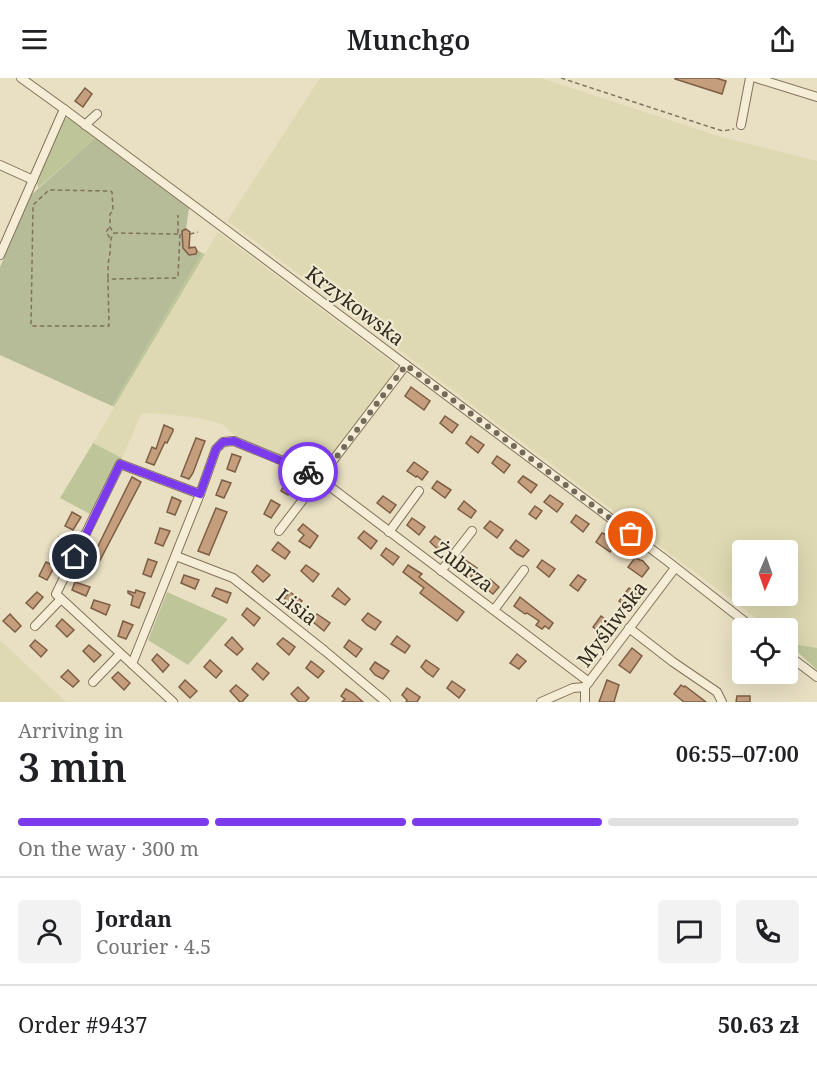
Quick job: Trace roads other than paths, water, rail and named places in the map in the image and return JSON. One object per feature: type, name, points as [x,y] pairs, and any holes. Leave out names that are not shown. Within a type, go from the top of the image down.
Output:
[{"type":"street","name":"Krzykowska","points":[[21,78],[740,618]]},
{"type":"street","points":[[741,125],[750,78]]},
{"type":"street","points":[[756,78],[817,97]]},
{"type":"street","points":[[0,255],[64,109]]},
{"type":"street","points":[[85,124],[97,114]]},
{"type":"street","points":[[0,165],[33,180]]},
{"type":"street","points":[[279,531],[406,365]]},
{"type":"street","name":"Żubrza","points":[[200,494],[216,449],[223,442],[234,441],[312,473],[494,610],[587,684]]},
{"type":"street","points":[[132,664],[200,494],[120,464],[56,594],[173,702]]},
{"type":"street","points":[[389,531],[419,491]]},
{"type":"street","points":[[441,571],[472,531]]},
{"type":"street","name":"Lisia","points":[[176,556],[233,578],[386,702]]},
{"type":"street","name":"Myśliwska","points":[[585,702],[587,684],[675,568]]},
{"type":"street","points":[[494,610],[524,570]]},
{"type":"street","points":[[35,626],[61,599]]},
{"type":"street","points":[[629,628],[717,692],[722,702]]},
{"type":"street","points":[[93,682],[120,654]]},
{"type":"street","points":[[798,663],[817,677]]},
{"type":"street","points":[[541,702],[587,684]]}]
